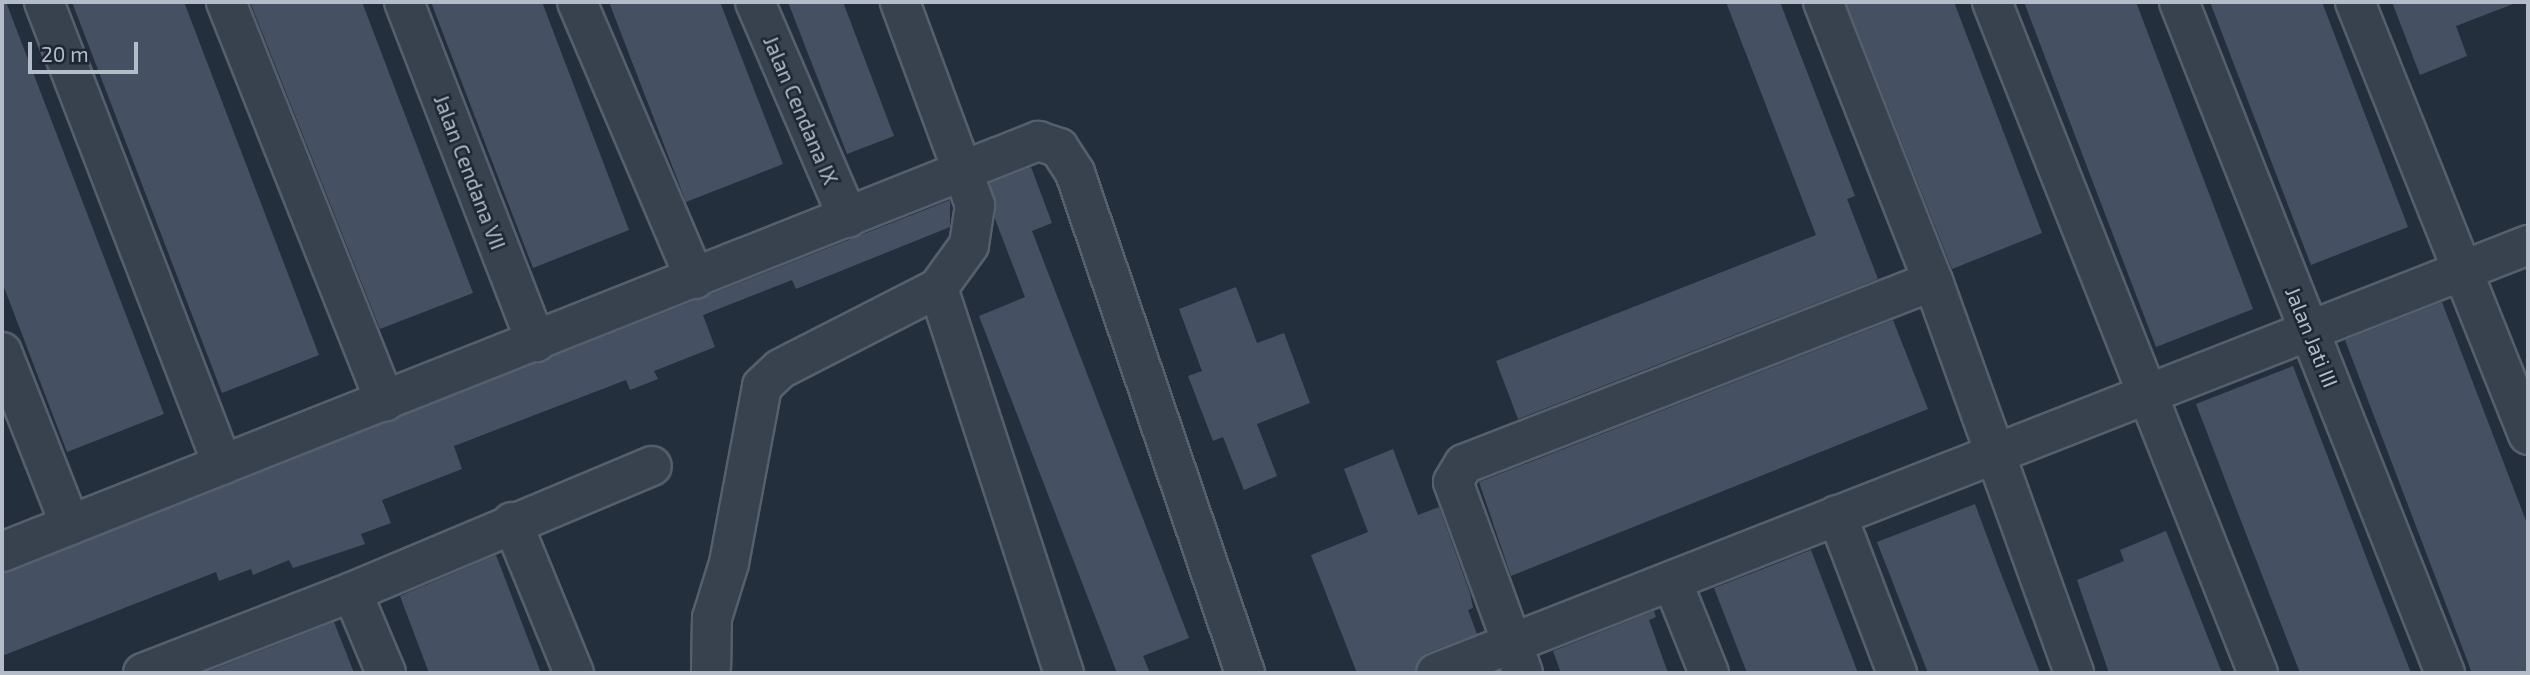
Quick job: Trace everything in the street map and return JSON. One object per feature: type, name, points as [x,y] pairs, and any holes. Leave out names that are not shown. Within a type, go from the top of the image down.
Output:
[{"type":"street","points":[[44,2],[223,465]]},
{"type":"street","points":[[226,2],[385,401]]},
{"type":"street","name":"Jalan Cendana VII","points":[[404,2],[536,342]]},
{"type":"street","points":[[578,2],[695,279]]},
{"type":"street","name":"Jalan Cendana IX","points":[[755,2],[848,218]]},
{"type":"street","points":[[711,673],[712,618],[729,564],[762,386],[780,369],[939,288],[969,245],[975,205],[900,2]]},
{"type":"street","points":[[1824,2],[1933,281],[1993,458],[2074,673]]},
{"type":"street","points":[[1992,2],[2150,390],[2258,673]]},
{"type":"street","name":"Jalan Jati III","points":[[2179,2],[2445,673]]},
{"type":"street","points":[[2355,2],[2528,435]]},
{"type":"street","points":[[2,552],[848,218],[1029,142],[1046,142],[1066,154],[1245,673]]},
{"type":"street","points":[[1436,673],[1516,658],[1672,581],[1837,515],[1993,458],[2150,390],[2528,245]]},
{"type":"street","points":[[1516,658],[1452,482],[1464,464],[1933,281]]},
{"type":"street","points":[[939,288],[1064,673]]},
{"type":"street","points":[[2,352],[70,526]]},
{"type":"street","points":[[143,673],[208,662],[352,592],[512,522],[652,466]]},
{"type":"street","points":[[1837,515],[1897,673]]},
{"type":"street","points":[[512,522],[574,673]]},
{"type":"street","points":[[1672,581],[1709,673]]},
{"type":"street","points":[[352,592],[386,673]]},
{"type":"building","points":[[2,2],[6,2],[164,414],[67,452],[2,282]]},
{"type":"building","points":[[72,2],[184,2],[319,355],[222,393]]},
{"type":"building","points":[[250,2],[362,2],[473,293],[380,329]]},
{"type":"building","points":[[431,2],[542,2],[629,230],[533,268]]},
{"type":"building","points":[[609,2],[720,2],[783,164],[686,202]]},
{"type":"building","points":[[788,2],[843,2],[894,136],[847,154]]},
{"type":"building","points":[[1726,2],[1780,2],[1855,196],[1847,199],[1878,279],[1518,419],[1496,361],[1816,235]]},
{"type":"building","points":[[1846,2],[1954,2],[2042,233],[1952,269]]},
{"type":"building","points":[[2024,2],[2136,2],[2253,309],[2156,347]]},
{"type":"building","points":[[2210,2],[2322,2],[2408,227],[2311,265]]},
{"type":"building","points":[[2392,2],[2513,4],[2456,26],[2467,56],[2420,75]]},
{"type":"building","points":[[1031,167],[1052,223],[1032,231],[1189,638],[1143,656],[1150,673],[1117,673],[979,316],[1025,297],[995,219],[990,183]]},
{"type":"building","points":[[950,200],[950,227],[796,289],[792,280],[703,315],[715,347],[654,371],[658,379],[630,390],[626,380],[454,446],[462,469],[382,500],[391,523],[361,534],[365,544],[293,568],[289,560],[253,575],[251,569],[219,581],[216,572],[2,656],[2,573]]},
{"type":"building","points":[[1236,287],[1257,343],[1284,333],[1310,403],[1257,424],[1277,476],[1244,490],[1223,437],[1213,441],[1188,376],[1202,371],[1179,309]]},
{"type":"building","points":[[2442,302],[2528,526],[2528,673],[2472,673],[2345,340]]},
{"type":"building","points":[[1893,320],[1928,409],[1511,576],[1479,482]]},
{"type":"building","points":[[2293,366],[2411,673],[2300,673],[2196,404]]},
{"type":"building","points":[[1393,449],[1418,515],[1439,507],[1470,593],[1473,608],[1468,610],[1477,634],[1427,653],[1419,660],[1415,673],[1357,673],[1311,555],[1368,532],[1344,469]]},
{"type":"building","points":[[1975,504],[2040,673],[1928,673],[1877,542]]},
{"type":"building","points":[[2166,531],[2222,673],[2109,673],[2077,580],[2124,561],[2120,550]]},
{"type":"building","points":[[1811,550],[1858,673],[1747,673],[1714,588]]},
{"type":"building","points":[[496,555],[541,673],[429,673],[400,596]]},
{"type":"building","points":[[1654,611],[1656,617],[1649,620],[1668,673],[1561,673],[1553,651]]},
{"type":"building","points":[[334,622],[354,673],[204,673]]}]
